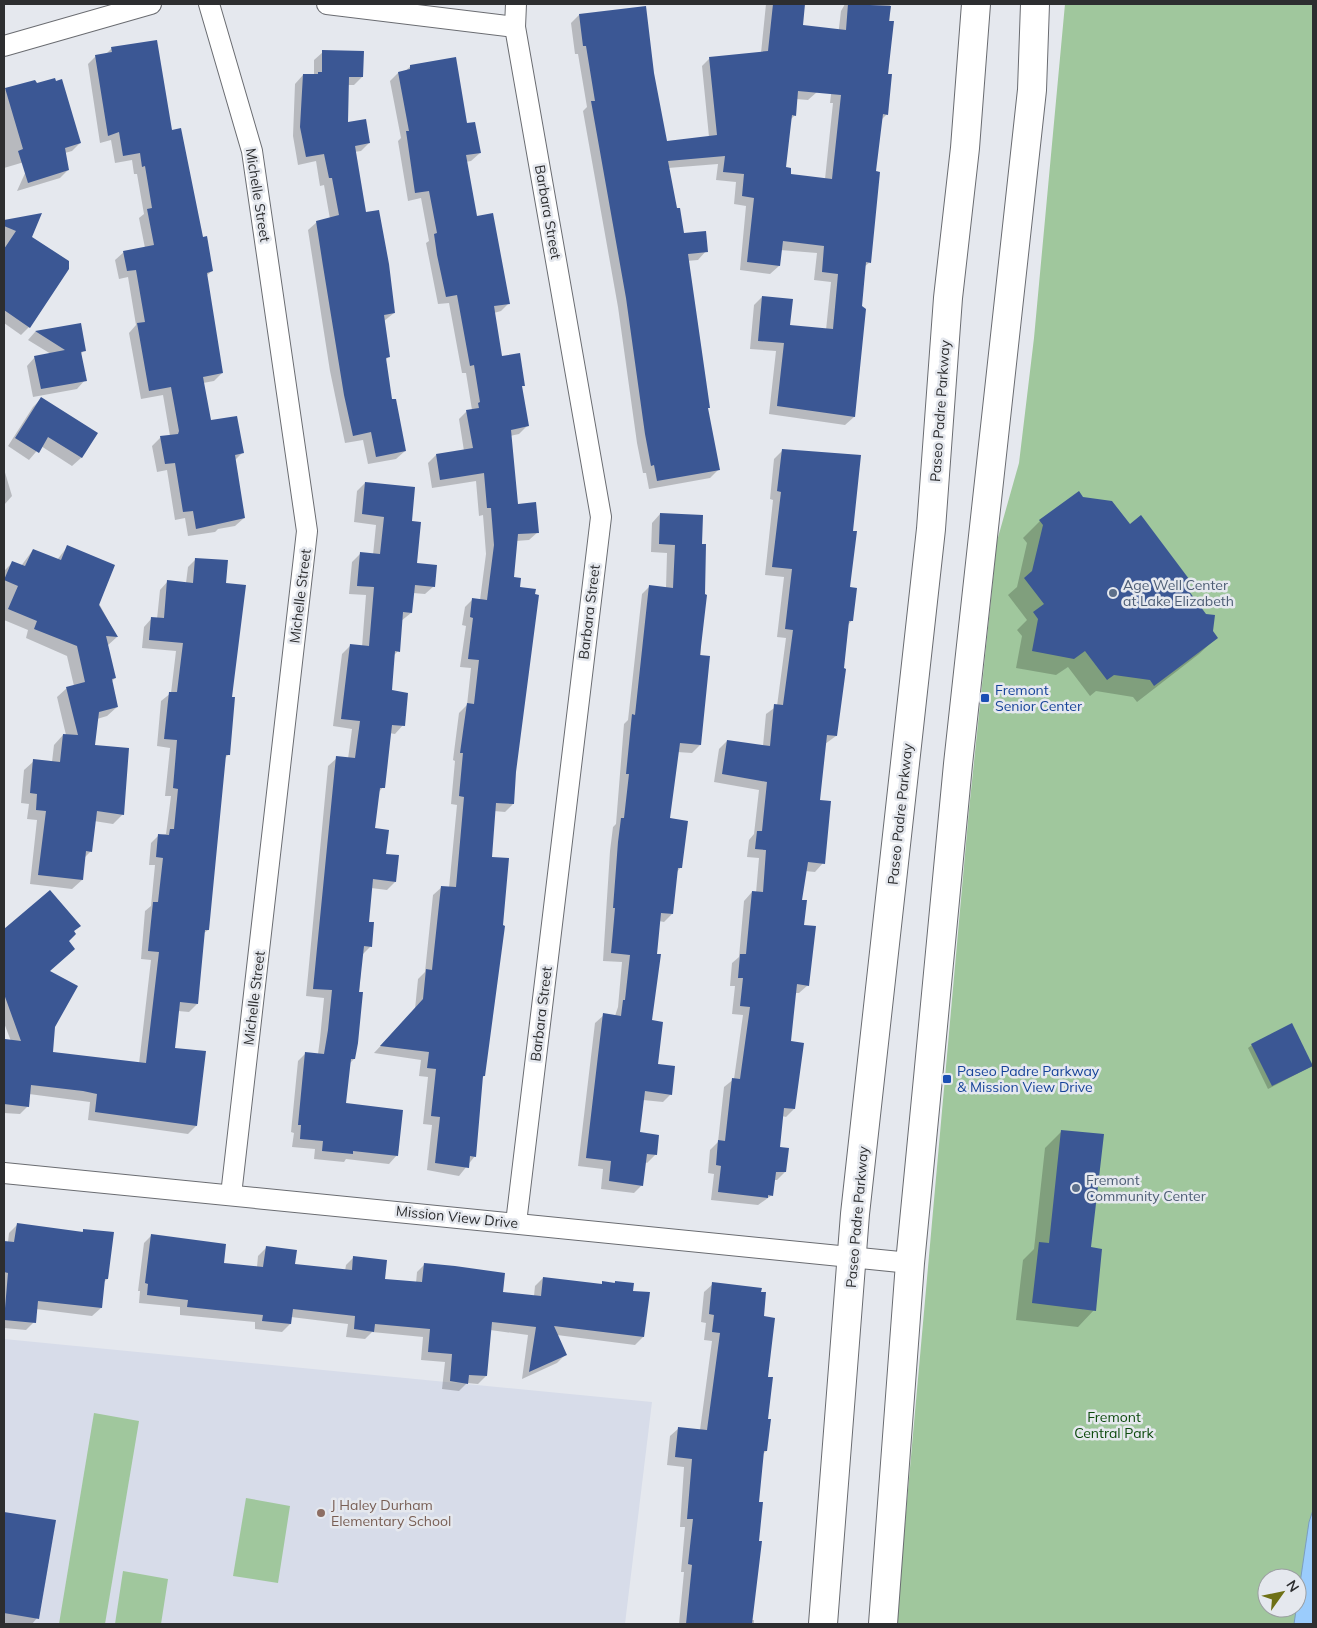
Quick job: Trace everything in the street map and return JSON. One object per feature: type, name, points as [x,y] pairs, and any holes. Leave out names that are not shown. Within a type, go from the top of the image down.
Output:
[{"type":"main road","name":"Paseo Padre Parkway","points":[[823,1624],[852,1257],[931,529],[948,298],[966,138],[976,4]]},
{"type":"main road","points":[[883,1624],[910,1263],[960,755],[1032,90],[1035,4]]},
{"type":"street","points":[[4,46],[151,4]]},
{"type":"street","name":"Michelle Street","points":[[209,4],[252,151],[307,531],[231,1195]]},
{"type":"street","points":[[327,4],[516,27]]},
{"type":"street","name":"Barbara Street","points":[[516,4],[516,27],[601,516],[516,1223]]},
{"type":"street","name":"Mission View Drive","points":[[4,1173],[910,1263]]},
{"type":"shaded area","name":"J Haley Durham Elementary School","points":[[4,1339],[652,1402],[625,1624],[4,1624]]},
{"type":"green space","name":"Fremont Central Park","points":[[1065,4],[1313,4],[1313,1624],[896,1624],[969,810],[997,541],[1019,463],[1034,338]]},
{"type":"green space","points":[[94,1413],[139,1421],[105,1624],[59,1624]]},
{"type":"green space","points":[[246,1498],[290,1506],[278,1583],[233,1576]]},
{"type":"green space","points":[[123,1571],[168,1579],[161,1624],[115,1624]]},
{"type":"water","points":[[1313,1510],[1313,1624],[1294,1624],[1295,1618],[1307,1618],[1307,1568],[1302,1568],[1309,1522]]},
{"type":"building","points":[[773,4],[805,4],[803,25],[846,30],[848,4],[891,6],[889,21],[894,21],[888,74],[892,74],[888,115],[883,114],[876,171],[880,172],[871,263],[866,262],[862,306],[866,309],[855,417],[777,406],[784,343],[758,341],[762,296],[793,299],[790,325],[833,329],[838,274],[822,272],[824,246],[783,241],[780,266],[747,262],[754,198],[742,196],[744,174],[723,172],[725,156],[668,161],[677,208],[680,208],[684,233],[706,231],[708,252],[688,254],[710,408],[708,408],[720,470],[657,481],[654,465],[651,466],[645,434],[626,298],[591,101],[595,101],[586,46],[583,46],[579,14],[646,6],[654,73],[667,141],[717,135],[709,57],[768,51]],"holes":[[[798,91],[841,95],[832,179],[791,174],[791,168],[786,167],[792,115],[796,116]]]},
{"type":"building","points":[[157,40],[172,130],[181,128],[203,237],[207,236],[213,271],[207,273],[223,373],[203,377],[211,420],[237,416],[244,453],[235,455],[245,518],[196,529],[193,511],[183,512],[175,463],[165,464],[160,436],[178,434],[179,431],[171,387],[149,391],[137,323],[145,322],[136,270],[127,271],[123,251],[154,245],[147,209],[152,208],[145,166],[142,167],[140,153],[123,156],[119,132],[108,136],[95,55],[112,52],[111,47]]},
{"type":"building","points":[[322,50],[364,51],[363,77],[349,77],[348,122],[366,119],[370,143],[355,146],[366,212],[379,210],[389,264],[395,313],[384,315],[390,357],[386,358],[392,399],[396,399],[406,451],[376,457],[371,432],[353,436],[344,395],[323,266],[316,221],[339,215],[332,178],[329,178],[324,154],[306,157],[300,127],[303,74],[318,74],[318,72],[322,72]]},
{"type":"building","points":[[456,57],[467,123],[475,122],[481,153],[466,155],[477,216],[493,213],[510,304],[494,306],[502,356],[520,353],[525,386],[522,386],[529,426],[511,430],[518,504],[536,502],[539,533],[518,534],[514,577],[521,578],[520,587],[536,589],[535,594],[539,595],[516,772],[514,804],[496,803],[492,857],[509,858],[503,925],[505,926],[485,1076],[483,1076],[476,1157],[470,1156],[469,1168],[435,1163],[440,1117],[431,1116],[436,1069],[427,1068],[429,1052],[380,1046],[423,999],[426,969],[432,970],[441,886],[456,887],[464,797],[459,796],[463,753],[460,753],[467,703],[474,704],[479,660],[468,659],[473,618],[470,617],[472,598],[487,600],[494,545],[491,508],[487,508],[484,473],[440,480],[436,454],[473,448],[466,410],[479,408],[478,403],[480,402],[474,365],[470,366],[457,295],[446,297],[437,255],[434,234],[437,233],[429,191],[415,193],[406,131],[409,131],[398,72],[410,69],[410,65]]},
{"type":"building","points":[[55,78],[56,81],[62,79],[81,143],[65,148],[69,170],[28,183],[18,151],[23,149],[5,88],[35,80],[37,83]]},
{"type":"building","points":[[42,213],[32,237],[69,261],[69,269],[30,328],[4,310],[4,249],[16,231],[4,226],[4,220]]},
{"type":"building","points":[[81,323],[86,351],[81,352],[87,381],[41,389],[34,356],[65,350],[35,331]]},
{"type":"building","points":[[41,397],[98,433],[82,458],[48,437],[39,453],[15,438]]},
{"type":"building","points":[[782,449],[861,455],[853,531],[857,531],[850,587],[857,588],[853,621],[849,621],[844,668],[846,669],[837,736],[827,735],[820,800],[831,801],[825,864],[808,862],[802,900],[807,900],[804,925],[816,926],[809,986],[797,984],[791,1041],[804,1043],[795,1109],[784,1108],[780,1147],[789,1148],[786,1172],[776,1172],[773,1196],[768,1195],[768,1198],[718,1192],[721,1166],[716,1165],[718,1140],[725,1141],[732,1078],[740,1079],[750,1007],[740,1006],[743,978],[738,978],[740,954],[746,954],[752,891],[763,892],[766,850],[755,849],[757,831],[762,831],[767,782],[722,774],[727,740],[770,746],[774,704],[783,705],[793,630],[785,629],[792,569],[772,567],[781,492],[777,491]]},
{"type":"building","points":[[365,482],[415,487],[412,521],[421,522],[417,563],[437,565],[435,587],[415,585],[412,613],[403,612],[400,652],[395,651],[392,690],[408,693],[405,726],[392,725],[385,788],[380,788],[375,828],[389,830],[386,854],[399,855],[396,882],[373,879],[369,922],[374,922],[372,947],[364,946],[359,992],[363,992],[358,1043],[355,1059],[351,1059],[346,1103],[403,1110],[398,1156],[353,1151],[353,1154],[322,1151],[323,1141],[300,1139],[301,1125],[298,1125],[305,1052],[324,1054],[328,1030],[332,990],[313,989],[336,756],[355,758],[360,721],[341,719],[350,644],[369,646],[374,587],[357,586],[360,552],[380,554],[384,517],[362,514]]},
{"type":"building","name":"Age Well Center at Lake Elizabeth","points":[[1079,491],[1083,497],[1112,501],[1130,524],[1141,515],[1189,579],[1183,583],[1206,614],[1215,615],[1213,631],[1218,638],[1154,686],[1150,680],[1114,675],[1107,680],[1085,651],[1074,659],[1032,651],[1038,619],[1033,612],[1044,604],[1024,578],[1032,571],[1043,525],[1039,520]]},
{"type":"building","points":[[660,513],[703,515],[702,544],[706,544],[705,594],[707,595],[700,655],[710,656],[701,745],[680,743],[670,818],[688,821],[682,868],[678,868],[673,914],[661,913],[657,954],[661,954],[652,1020],[663,1022],[658,1064],[675,1066],[672,1095],[645,1091],[640,1132],[659,1135],[657,1155],[647,1154],[643,1186],[609,1181],[611,1161],[586,1158],[603,1013],[621,1016],[623,1000],[625,1000],[630,955],[611,953],[615,908],[613,908],[618,842],[621,818],[624,818],[629,774],[626,774],[632,714],[635,715],[649,585],[673,588],[675,545],[659,544]]},
{"type":"building","points":[[67,545],[115,565],[99,605],[118,637],[106,636],[116,678],[112,679],[118,707],[99,712],[95,745],[129,748],[124,815],[97,811],[92,852],[86,851],[83,880],[38,875],[46,811],[36,810],[37,794],[30,793],[33,759],[60,762],[63,734],[78,735],[66,687],[85,682],[77,646],[34,629],[37,621],[8,609],[18,586],[4,580],[12,561],[25,566],[33,549],[61,560]]},
{"type":"building","points":[[195,558],[228,560],[226,583],[246,585],[232,697],[235,697],[230,755],[226,755],[209,930],[205,930],[198,1004],[180,1002],[175,1048],[206,1051],[197,1126],[95,1112],[97,1094],[31,1085],[29,1107],[4,1104],[5,1039],[21,1041],[4,994],[4,929],[50,890],[81,926],[74,931],[76,934],[69,941],[75,949],[50,971],[78,986],[55,1027],[53,1052],[146,1063],[159,952],[148,951],[153,902],[158,902],[163,858],[156,857],[158,834],[169,835],[170,829],[174,829],[178,789],[173,788],[177,740],[164,739],[169,692],[177,692],[183,643],[149,640],[151,617],[164,618],[167,580],[193,583]]},
{"type":"building","points":[[1292,1023],[1313,1066],[1272,1086],[1251,1044]]},
{"type":"building","name":"Fremont Community Center","points":[[1061,1130],[1104,1134],[1091,1247],[1102,1249],[1096,1311],[1032,1303],[1039,1242],[1049,1243]]},
{"type":"building","points":[[17,1223],[83,1232],[83,1229],[114,1232],[108,1279],[105,1279],[102,1308],[38,1301],[36,1323],[4,1320],[8,1273],[4,1272],[4,1241],[14,1242]]},
{"type":"building","points":[[151,1234],[226,1244],[224,1263],[263,1267],[266,1246],[297,1250],[295,1264],[352,1270],[353,1256],[387,1260],[385,1279],[422,1282],[424,1263],[505,1273],[503,1292],[541,1296],[543,1277],[602,1284],[602,1281],[634,1283],[633,1291],[650,1292],[644,1337],[554,1326],[567,1355],[529,1372],[536,1327],[492,1322],[487,1376],[469,1375],[468,1384],[450,1381],[452,1354],[428,1352],[430,1329],[375,1324],[374,1332],[354,1329],[355,1316],[293,1309],[291,1324],[262,1321],[263,1315],[187,1307],[188,1300],[147,1295],[148,1284],[145,1283]]},
{"type":"building","points":[[712,1282],[762,1288],[761,1292],[766,1292],[764,1316],[775,1318],[768,1377],[773,1377],[768,1419],[771,1419],[767,1451],[764,1451],[759,1502],[763,1502],[759,1541],[762,1541],[752,1624],[686,1624],[692,1565],[688,1564],[693,1519],[687,1519],[692,1459],[675,1457],[678,1427],[707,1430],[720,1333],[712,1332],[714,1315],[709,1314]]},
{"type":"building","points":[[4,1512],[56,1520],[39,1619],[4,1613]]},
{"type":"place","name":"Age Well Center at Lake Elizabeth","points":[[1113,593]]},
{"type":"place","name":"Fremont Senior Center","points":[[985,698]]},
{"type":"place","name":"Paseo Padre Parkway & Mission View Drive","points":[[947,1079]]},
{"type":"place","name":"Fremont Community Center","points":[[1076,1188]]},
{"type":"place","name":"J Haley Durham Elementary School","points":[[321,1513]]}]
